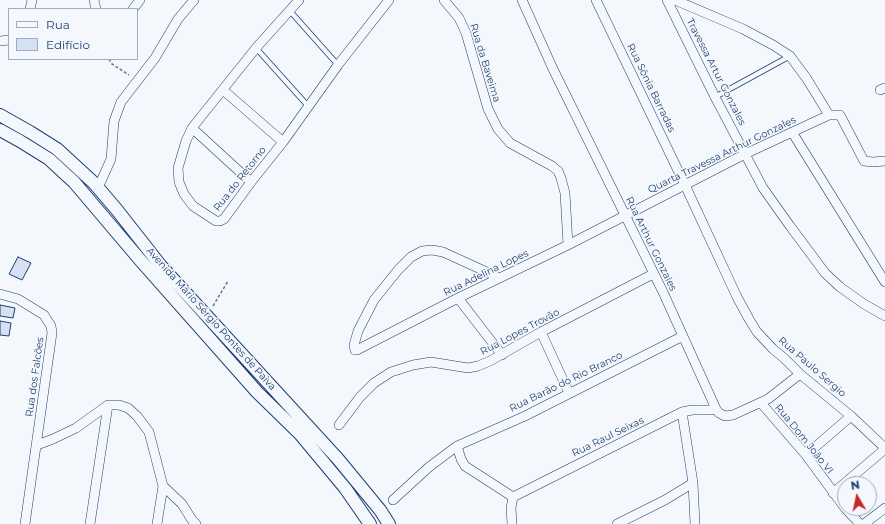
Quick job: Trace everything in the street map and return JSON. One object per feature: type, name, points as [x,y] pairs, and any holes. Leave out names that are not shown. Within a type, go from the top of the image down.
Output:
[{"type":"main road","name":"Avenida Mário Sérgio Pontes de Paiva","points":[[0,115],[57,149],[79,168],[98,188],[161,266],[333,454],[380,510],[389,524]]},
{"type":"main road","name":"Avenida Mário Sérgio Pontes de Paiva","points":[[0,130],[49,159],[74,182],[141,262],[257,392],[300,434],[345,488],[370,524]]},
{"type":"street","points":[[134,8],[140,0]]},
{"type":"street","points":[[98,188],[111,159],[114,121],[121,102],[155,58],[178,19],[194,0]]},
{"type":"street","name":"Rua do Retorno","points":[[299,0],[256,48],[192,128],[186,141],[178,168],[179,182],[184,194],[193,206],[212,219],[220,221],[224,219],[283,142],[338,65],[389,0]]},
{"type":"street","name":"Rua da Baveima","points":[[444,0],[459,18],[466,33],[488,109],[498,129],[510,143],[552,166],[558,171],[562,178],[565,193],[568,245]]},
{"type":"street","name":"Rua Arthur Gonzales","points":[[522,0],[553,68],[683,336],[716,408]]},
{"type":"street","name":"Rua Sônia Barradas","points":[[596,0],[685,185]]},
{"type":"street","name":"Travessa Artur Gonzales","points":[[667,0],[715,97],[763,188],[826,273],[840,287],[864,304],[885,316]]},
{"type":"street","points":[[675,0],[743,29],[790,56],[808,79],[829,115],[840,115],[864,160],[873,162],[885,161]]},
{"type":"street","points":[[223,90],[283,142]]},
{"type":"street","name":"Quarta Travessa Arthur Gonzales","points":[[625,216],[745,154],[829,115]]},
{"type":"street","points":[[192,128],[251,182]]},
{"type":"street","points":[[792,132],[885,282]]},
{"type":"street","name":"Rua Paulo Sergio","points":[[685,185],[737,297],[758,332],[773,349],[800,374],[851,416],[885,448]]},
{"type":"street","name":"Rua Adelina Lopes","points":[[500,278],[443,252],[432,250],[422,251],[411,257],[398,270],[374,300],[357,335],[354,348],[357,350],[458,298],[500,278],[568,245],[625,216]]},
{"type":"street","name":"Rua Lopes Trovão","points":[[339,425],[374,383],[391,372],[412,364],[431,362],[468,368],[478,366],[502,355],[541,332],[653,274]]},
{"type":"street","name":"Rua dos Falcões","points":[[0,294],[18,299],[44,315],[51,326],[52,333],[25,524]]},
{"type":"street","points":[[458,298],[502,355]]},
{"type":"street","points":[[541,332],[569,393]]},
{"type":"street","name":"Rua Barão do Rio Branco","points":[[393,500],[428,467],[457,446],[525,416],[683,336]]},
{"type":"street","points":[[716,408],[725,416],[733,415],[761,403],[788,385],[800,374]]},
{"type":"street","name":"Rua Dom João VI","points":[[761,403],[806,455],[837,498]]},
{"type":"street","points":[[90,524],[108,405]]},
{"type":"street","points":[[37,445],[76,428],[108,405],[119,405],[128,408],[145,425],[149,432],[163,486],[157,524]]},
{"type":"street","name":"Rua Raul Seixas","points":[[513,497],[682,412],[692,410],[710,410],[716,408]]},
{"type":"street","points":[[682,412],[693,483],[695,524]]},
{"type":"street","points":[[806,455],[851,416]]},
{"type":"street","points":[[457,446],[460,459],[465,466],[513,497],[511,508],[512,524]]},
{"type":"street","points":[[833,493],[885,448]]},
{"type":"street","points":[[617,524],[665,500],[693,483]]},
{"type":"street","points":[[163,486],[182,504],[196,524]]},
{"type":"street","points":[[864,524],[885,508]]},
{"type":"street","name":"Rua Dom João VI","points":[[852,516],[860,524]]},
{"type":"lane","points":[[290,10],[338,65]]},
{"type":"lane","points":[[256,48],[308,106]]},
{"type":"lane","points":[[715,97],[790,56]]},
{"type":"path","points":[[110,60],[112,64],[138,80]]},
{"type":"path","points":[[207,316],[228,281]]},
{"type":"building","points":[[18,257],[31,263],[22,280],[9,274]]},
{"type":"building","points":[[0,305],[15,308],[13,318],[0,316]]},
{"type":"building","points":[[0,321],[11,323],[9,336],[0,335]]}]
